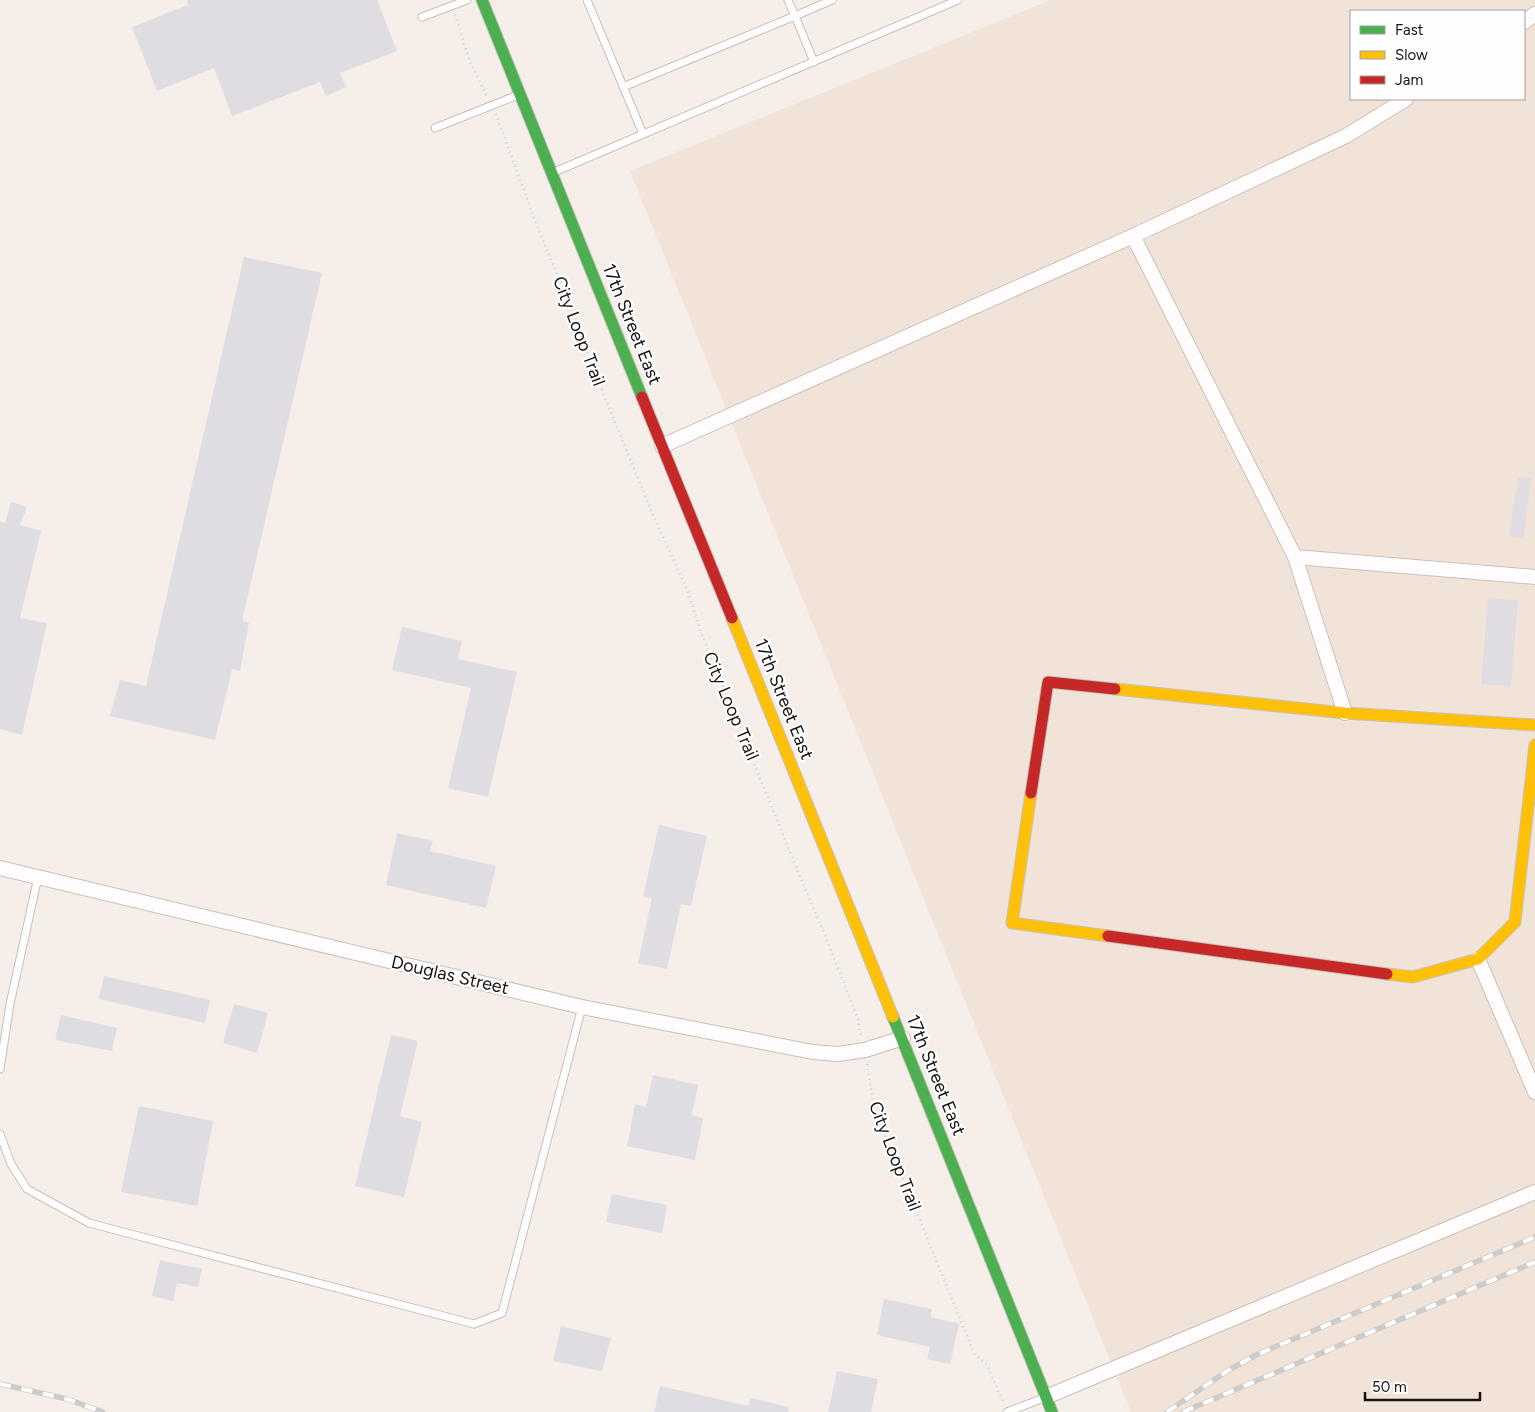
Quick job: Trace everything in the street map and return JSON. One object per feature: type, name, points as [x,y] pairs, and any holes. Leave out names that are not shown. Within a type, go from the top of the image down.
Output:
[{"type":"main road","name":"17th Street East","points":[[482,0],[1052,1412]]},
{"type":"main road","points":[[1535,725],[1345,713],[1048,682],[1012,923],[1413,976],[1478,959],[1515,922],[1535,745]]},
{"type":"street","points":[[662,446],[1133,236],[1346,136],[1404,100]]},
{"type":"street","points":[[1133,236],[1295,557],[1345,713]]},
{"type":"street","points":[[1295,557],[1535,576]]},
{"type":"street","name":"Douglas Street","points":[[0,868],[582,1006],[813,1052],[838,1054],[865,1050],[902,1038]]},
{"type":"street","points":[[1478,959],[1535,1092]]},
{"type":"street","points":[[1046,1397],[1535,1192]]},
{"type":"lane","points":[[422,17],[467,0]]},
{"type":"lane","points":[[587,0],[643,134]]},
{"type":"lane","points":[[788,0],[814,62]]},
{"type":"lane","points":[[623,87],[832,0]]},
{"type":"lane","points":[[552,173],[958,0]]},
{"type":"lane","points":[[435,128],[520,94]]},
{"type":"lane","points":[[0,1069],[10,1004],[38,876]]},
{"type":"lane","points":[[0,1134],[11,1164],[27,1189],[89,1223],[474,1324],[502,1313],[582,1006]]},
{"type":"lane","points":[[1007,1412],[1046,1397]]},
{"type":"path","name":"City Loop Trail","points":[[451,6],[470,62],[492,105],[595,373],[653,515],[688,592],[702,635],[858,1019],[874,1108],[974,1353],[987,1365],[1007,1412]]},
{"type":"shaded area","points":[[1051,0],[1535,0],[1535,1412],[1131,1412],[630,171]]},
{"type":"building","points":[[187,0],[377,0],[397,51],[340,73],[346,87],[326,96],[320,82],[232,116],[214,68],[157,91],[132,27],[188,5]]},
{"type":"building","points":[[244,257],[322,273],[242,621],[249,623],[240,671],[232,669],[215,740],[110,716],[120,680],[146,686]]},
{"type":"building","points":[[1518,477],[1531,478],[1524,538],[1509,536]]},
{"type":"building","points":[[11,502],[27,507],[20,525],[41,531],[20,618],[47,623],[22,735],[0,729],[0,521],[5,523]]},
{"type":"building","points":[[1488,598],[1518,600],[1511,686],[1481,684]]},
{"type":"building","points":[[402,627],[462,641],[458,659],[517,672],[488,797],[448,788],[471,688],[392,670]]},
{"type":"building","points":[[659,825],[707,836],[691,906],[681,904],[667,969],[638,963],[652,898],[643,896]]},
{"type":"building","points":[[397,833],[433,841],[430,851],[496,866],[486,908],[386,885]]},
{"type":"building","points":[[104,976],[210,1000],[205,1023],[99,999]]},
{"type":"building","points":[[234,1004],[268,1013],[257,1053],[223,1043]]},
{"type":"building","points":[[61,1015],[117,1028],[112,1051],[55,1040]]},
{"type":"building","points":[[391,1035],[418,1041],[400,1116],[422,1122],[404,1197],[355,1186]]},
{"type":"building","points":[[653,1075],[698,1085],[692,1115],[703,1118],[695,1160],[627,1146],[635,1104],[646,1107]]},
{"type":"building","points":[[139,1106],[213,1121],[197,1206],[121,1192]]},
{"type":"building","points":[[612,1194],[667,1205],[662,1233],[606,1222]]},
{"type":"building","points":[[160,1260],[202,1269],[198,1287],[177,1283],[173,1301],[152,1296]]},
{"type":"building","points":[[884,1299],[932,1309],[930,1317],[959,1324],[950,1364],[927,1359],[930,1347],[877,1335]]},
{"type":"building","points":[[561,1326],[611,1338],[602,1371],[553,1361]]},
{"type":"building","points":[[837,1371],[878,1379],[871,1412],[828,1412]]},
{"type":"building","points":[[660,1386],[749,1406],[750,1398],[789,1407],[788,1412],[654,1412]]},
{"type":"railway","points":[[1167,1412],[1227,1371],[1256,1355],[1535,1237]]},
{"type":"railway","points":[[1183,1412],[1535,1262]]},
{"type":"railway","points":[[0,1384],[67,1399],[103,1412]]},
{"type":"traffic: fast","points":[[482,0],[642,397]]},
{"type":"traffic: fast","points":[[893,1017],[1052,1412]]},
{"type":"traffic: slow","points":[[732,618],[893,1017]]},
{"type":"traffic: slow","points":[[1115,689],[1345,713],[1535,725]]},
{"type":"traffic: slow","points":[[1387,974],[1413,977],[1478,959],[1515,922],[1535,745]]},
{"type":"traffic: slow","points":[[1031,793],[1012,923],[1108,936]]},
{"type":"traffic: jam","points":[[642,397],[732,618]]},
{"type":"traffic: jam","points":[[1031,793],[1048,682],[1115,689]]},
{"type":"traffic: jam","points":[[1108,936],[1387,974]]}]
